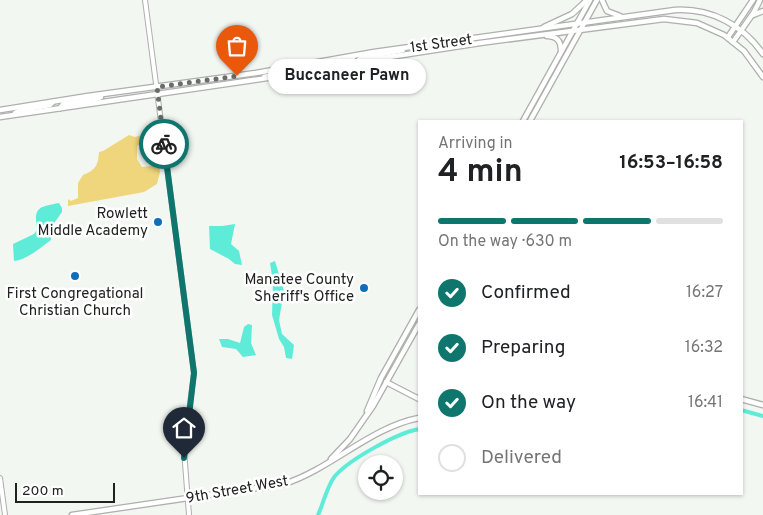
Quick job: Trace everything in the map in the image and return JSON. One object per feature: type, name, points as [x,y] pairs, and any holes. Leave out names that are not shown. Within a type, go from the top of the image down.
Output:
[{"type":"main road","points":[[523,120],[588,0]]},
{"type":"main road","points":[[534,33],[566,18],[588,0]]},
{"type":"main road","points":[[531,120],[597,0]]},
{"type":"main road","points":[[602,0],[608,12],[624,17]]},
{"type":"main road","points":[[728,38],[753,0]]},
{"type":"main road","points":[[733,42],[760,0]]},
{"type":"main road","name":"1st Street","points":[[0,117],[258,80],[534,33],[576,24],[664,11],[679,10],[708,14],[735,26]]},
{"type":"main road","points":[[750,18],[763,11]]},
{"type":"main road","name":"1st Street","points":[[0,110],[409,47],[534,33],[581,30],[664,19],[685,20],[700,24],[728,38],[751,60],[763,77]]},
{"type":"main road","points":[[735,26],[754,42],[763,54]]},
{"type":"main road","points":[[534,33],[556,38],[560,43],[561,51]]},
{"type":"main road","points":[[356,62],[361,58],[399,52],[409,47]]},
{"type":"main road","points":[[312,70],[323,64],[352,59],[354,55]]},
{"type":"main road","points":[[258,80],[268,75],[304,68],[306,64]]},
{"type":"main road","points":[[60,108],[63,104],[95,99],[106,94]]},
{"type":"main road","points":[[12,115],[21,110],[51,105],[53,102]]},
{"type":"main road","points":[[364,418],[381,378],[418,312]]},
{"type":"main road","points":[[319,467],[344,447],[387,382],[418,326]]},
{"type":"main road","points":[[381,378],[418,398]]},
{"type":"main road","points":[[743,400],[763,405]]},
{"type":"main road","name":"9th Street West","points":[[75,515],[276,485],[298,479],[392,426],[418,418]]},
{"type":"street","points":[[145,0],[194,373],[184,450],[189,515]]},
{"type":"street","points":[[0,478],[5,515]]},
{"type":"shaded area","points":[[153,132],[146,141],[137,146],[137,159],[142,167],[159,165],[160,172],[157,184],[144,192],[68,206],[68,199],[71,201],[78,198],[78,183],[83,175],[96,166],[99,152],[129,135],[135,137]]},
{"type":"water","points":[[59,203],[62,212],[50,229],[51,240],[29,256],[14,261],[13,244],[34,234],[37,230],[36,217],[39,210]]},
{"type":"water","points":[[235,224],[231,244],[239,251],[242,265],[235,264],[210,249],[209,226]]},
{"type":"water","points":[[275,261],[284,291],[279,320],[282,334],[294,345],[292,359],[286,358],[284,347],[279,339],[272,315],[273,282],[270,263]]},
{"type":"water","points":[[248,324],[252,325],[251,343],[256,355],[243,357],[236,349],[222,347],[219,339],[228,339],[240,343],[244,327]]},
{"type":"waterway","points":[[743,411],[763,416]]},
{"type":"waterway","points":[[318,515],[330,484],[342,469],[387,441],[418,429]]},
{"type":"way so far","points":[[164,144],[157,87],[237,76]]},
{"type":"place","name":"Buccaneer Pawn","points":[[237,76]]},
{"type":"place","name":"Rowlett Middle Academy","points":[[158,222]]},
{"type":"place","name":"First Congregational Christian Church","points":[[75,276]]},
{"type":"place","name":"Manatee County Sheriff's Office","points":[[364,288]]},
{"type":"route","points":[[164,144],[194,373],[184,458]]}]
